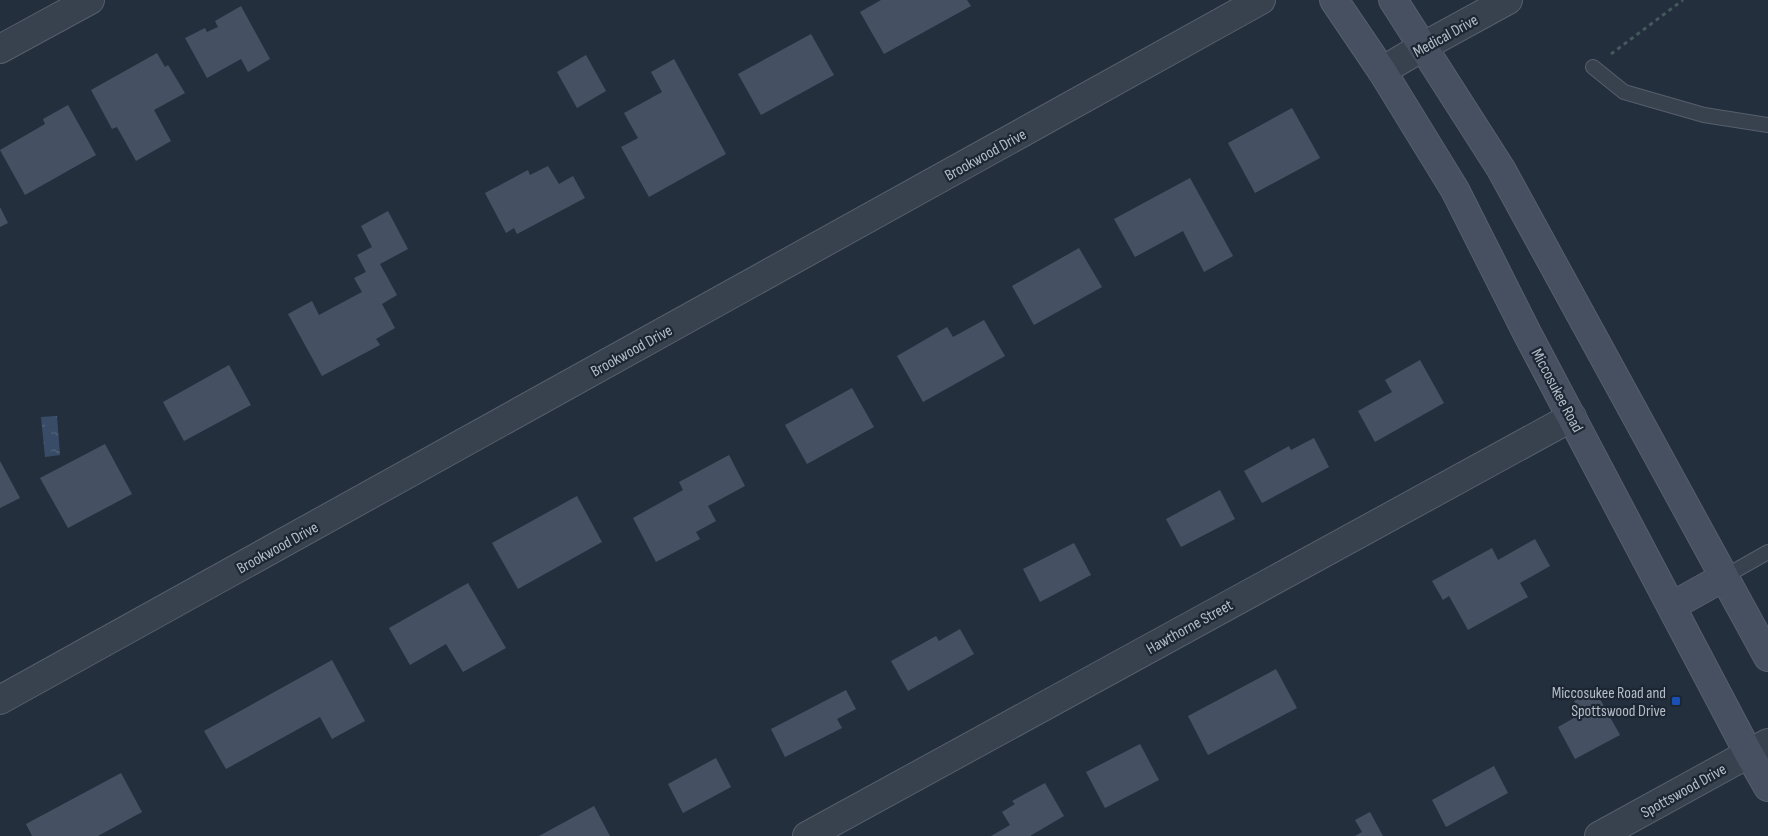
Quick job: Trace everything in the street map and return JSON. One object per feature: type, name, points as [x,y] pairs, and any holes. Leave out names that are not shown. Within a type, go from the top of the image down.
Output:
[{"type":"street","points":[[0,49],[90,0]]},
{"type":"street","name":"Brookwood Drive","points":[[0,700],[1261,0]]},
{"type":"street","name":"Miccosukee Road","points":[[1334,0],[1382,71],[1455,190],[1672,606],[1758,748],[1768,787]]},
{"type":"street","points":[[1393,0],[1501,169],[1768,657]]},
{"type":"street","name":"Medical Drive","points":[[1382,71],[1508,0]]},
{"type":"street","name":"Hawthorne Street","points":[[807,836],[1572,416]]},
{"type":"street","points":[[1672,606],[1724,577]]},
{"type":"street","name":"Spottswood Drive","points":[[1599,836],[1758,748]]},
{"type":"lane","points":[[1593,67],[1624,92],[1704,115],[1768,125]]},
{"type":"lane","points":[[1724,577],[1768,552]]},
{"type":"path","points":[[1593,67],[1683,0]]},
{"type":"water","points":[[57,416],[60,455],[45,457],[41,417]]},
{"type":"building","points":[[881,0],[967,0],[971,6],[884,54],[860,12]]},
{"type":"building","points":[[241,6],[270,59],[248,72],[241,59],[207,78],[185,38],[205,28],[207,32],[218,27],[215,21]]},
{"type":"building","points":[[811,34],[834,75],[761,115],[738,74]]},
{"type":"building","points":[[157,53],[165,67],[168,65],[185,93],[154,110],[171,141],[136,161],[117,127],[112,129],[91,90]]},
{"type":"building","points":[[586,55],[606,91],[577,108],[557,72]]},
{"type":"building","points":[[674,59],[726,154],[649,197],[621,147],[638,138],[624,113],[662,92],[651,72]]},
{"type":"building","points":[[68,105],[96,155],[25,195],[0,150],[45,124],[43,119]]},
{"type":"building","points":[[1292,108],[1320,158],[1255,193],[1228,143]]},
{"type":"building","points":[[548,166],[559,184],[573,176],[585,198],[517,234],[514,228],[506,233],[485,193],[528,170],[530,175]]},
{"type":"building","points":[[1190,178],[1233,256],[1204,272],[1183,231],[1135,257],[1114,219]]},
{"type":"building","points":[[0,207],[8,223],[0,227]]},
{"type":"building","points":[[388,211],[408,249],[380,264],[397,295],[382,304],[395,328],[376,339],[380,345],[322,376],[288,314],[312,301],[319,315],[362,292],[354,278],[366,272],[357,255],[372,247],[361,226]]},
{"type":"building","points":[[1079,248],[1102,287],[1034,325],[1012,286]]},
{"type":"building","points":[[984,320],[1005,356],[923,402],[897,356],[947,327],[953,337]]},
{"type":"building","points":[[1420,360],[1444,403],[1375,442],[1358,411],[1392,392],[1385,380]]},
{"type":"building","points":[[229,365],[251,405],[184,441],[163,402]]},
{"type":"building","points":[[852,388],[874,427],[807,464],[785,425]]},
{"type":"building","points":[[1314,438],[1329,467],[1262,503],[1244,471],[1289,446],[1291,450]]},
{"type":"building","points":[[105,444],[132,494],[68,528],[40,478]]},
{"type":"building","points":[[729,455],[745,486],[708,506],[716,521],[696,532],[700,539],[656,562],[633,518],[683,490],[679,482]]},
{"type":"building","points":[[0,461],[20,498],[0,508]]},
{"type":"building","points":[[1220,490],[1235,519],[1181,547],[1166,519]]},
{"type":"building","points":[[577,496],[602,542],[518,589],[492,543]]},
{"type":"building","points":[[1535,539],[1550,566],[1520,583],[1528,597],[1468,630],[1449,596],[1443,600],[1432,581],[1492,548],[1498,560]]},
{"type":"building","points":[[1074,543],[1091,575],[1040,602],[1023,569]]},
{"type":"building","points":[[468,583],[506,648],[463,672],[446,644],[410,665],[389,628]]},
{"type":"building","points":[[960,629],[974,654],[908,691],[891,661],[936,636],[939,641]]},
{"type":"building","points":[[332,660],[365,721],[332,739],[320,717],[226,769],[204,731]]},
{"type":"building","points":[[1276,669],[1297,708],[1208,755],[1188,716]]},
{"type":"building","points":[[846,690],[856,709],[837,719],[842,728],[785,757],[771,729]]},
{"type":"building","points":[[1595,690],[1620,735],[1575,759],[1558,727],[1581,714],[1574,701]]},
{"type":"building","points":[[1140,744],[1159,780],[1105,808],[1086,772]]},
{"type":"building","points":[[716,758],[731,787],[683,813],[668,784]]},
{"type":"building","points":[[1494,766],[1508,793],[1446,827],[1432,800]]},
{"type":"building","points":[[121,773],[142,812],[98,836],[32,836],[26,824]]},
{"type":"building","points":[[1045,783],[1064,816],[1030,836],[991,836],[1010,825],[1002,812],[1015,804],[1012,801]]},
{"type":"building","points":[[594,806],[610,836],[539,836]]},
{"type":"building","points":[[1370,812],[1383,836],[1355,836],[1362,832],[1355,820]]},
{"type":"place","name":"Miccosukee Road and Spottswood Drive","points":[[1676,701]]}]
